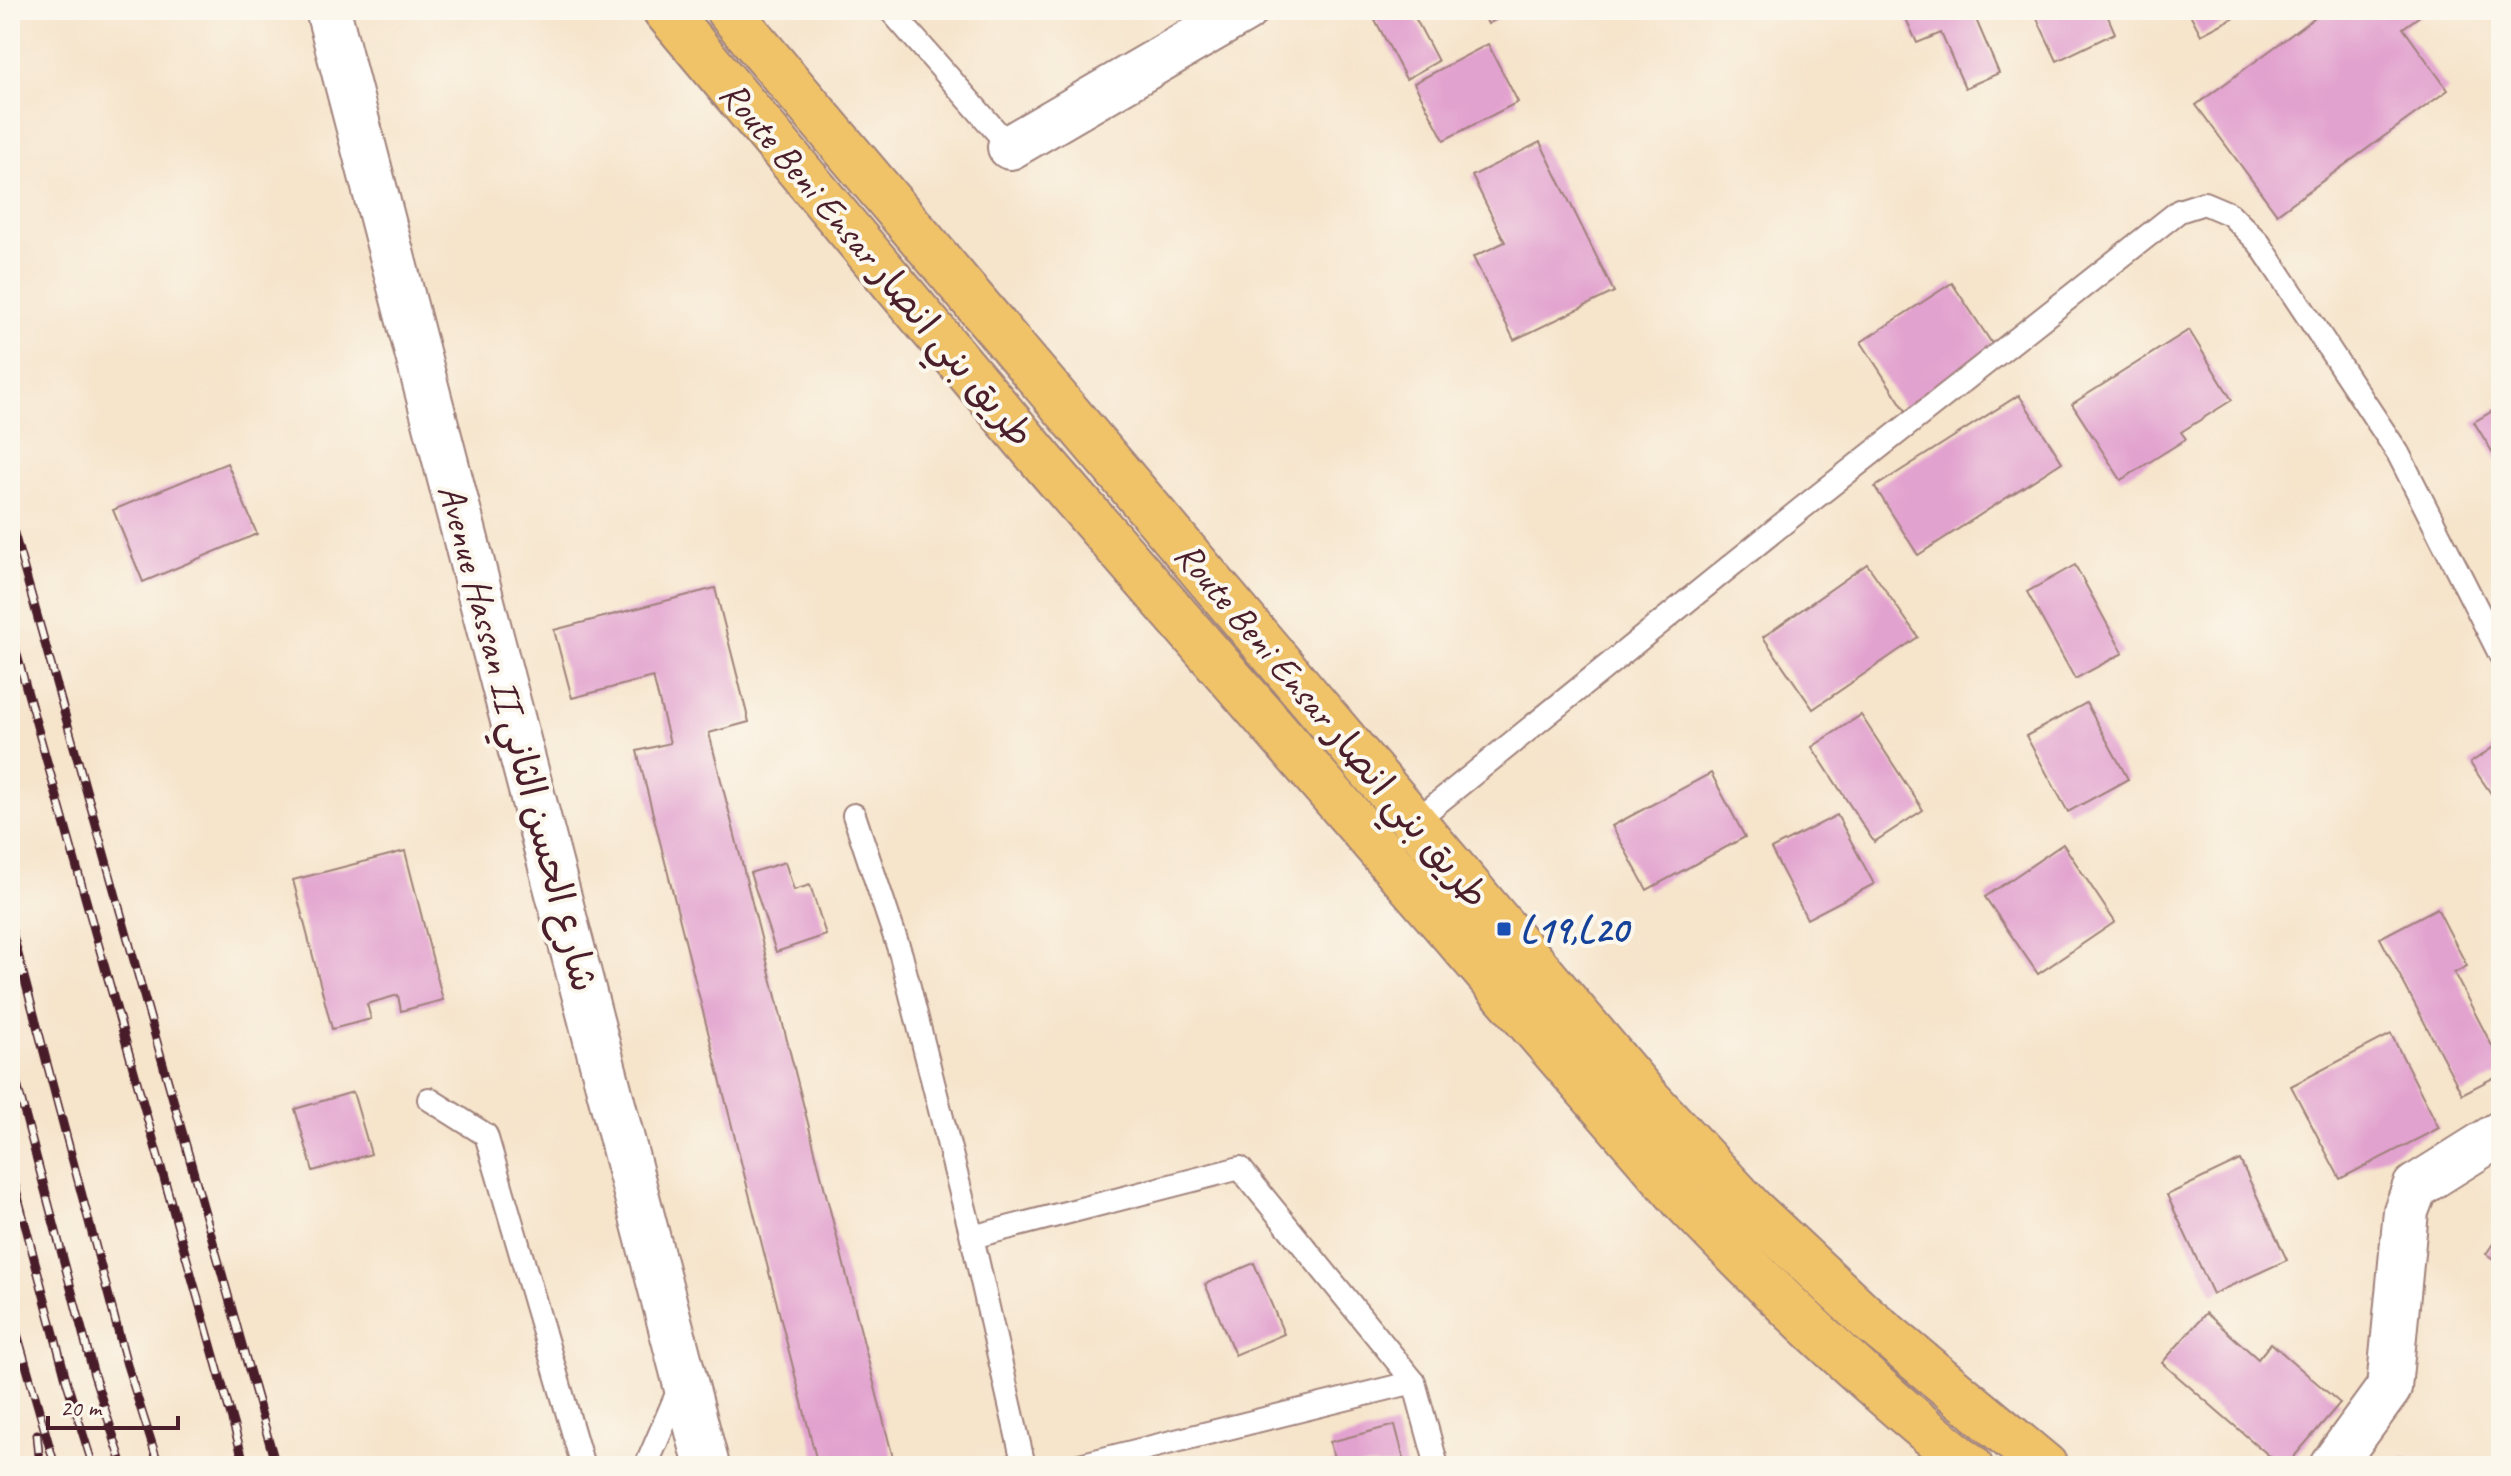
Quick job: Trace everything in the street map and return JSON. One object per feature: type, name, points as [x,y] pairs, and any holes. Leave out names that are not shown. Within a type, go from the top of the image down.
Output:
[{"type":"highway","name":"Route Beni Ensar طريق بني انصار","points":[[665,10],[1045,464],[1684,1201],[1753,1274],[1860,1375],[1967,1464]]},
{"type":"highway","name":"Route Beni Ensar طريق بني انصار","points":[[728,10],[1645,1095],[1752,1210],[1867,1318],[2045,1466]]},
{"type":"street","name":"Avenue Hassan II شارع الحسن الثاني","points":[[328,10],[707,1466]]},
{"type":"street","points":[[1010,147],[1245,10]]},
{"type":"street","points":[[2332,1466],[2389,1388],[2406,1211],[2415,1187],[2501,1133]]},
{"type":"lane","points":[[890,10],[1010,147]]},
{"type":"lane","points":[[1414,822],[1801,509],[2179,211],[2204,203],[2230,214],[2259,243],[2398,453],[2501,656]]},
{"type":"lane","points":[[854,815],[901,955],[972,1237],[1024,1466]]},
{"type":"lane","points":[[429,1099],[486,1135],[583,1466]]},
{"type":"lane","points":[[972,1237],[1240,1168],[1414,1382],[1437,1466]]},
{"type":"lane","points":[[646,1466],[684,1377]]},
{"type":"lane","points":[[1075,1466],[1414,1382]]},
{"type":"building","points":[[1370,10],[1411,10],[1438,61],[1406,79]]},
{"type":"building","points":[[1481,10],[1499,10],[1502,16],[1488,24]]},
{"type":"building","points":[[1902,10],[1972,10],[1999,73],[1965,88],[1941,33],[1917,43]]},
{"type":"building","points":[[2033,10],[2105,10],[2115,33],[2057,61]]},
{"type":"building","points":[[2188,10],[2248,10],[2201,35]]},
{"type":"building","points":[[2325,10],[2428,10],[2403,28],[2448,90],[2277,214],[2196,105]]},
{"type":"building","points":[[1488,44],[1518,102],[1444,140],[1414,83]]},
{"type":"building","points":[[1540,142],[1614,292],[1514,340],[1473,257],[1505,242],[1472,176]]},
{"type":"building","points":[[1952,283],[1997,351],[1906,411],[1861,342]]},
{"type":"building","points":[[2189,330],[2232,400],[2181,432],[2186,439],[2121,480],[2072,404]]},
{"type":"building","points":[[2019,395],[2062,462],[1918,555],[1875,487]]},
{"type":"building","points":[[2501,406],[2501,466],[2474,422]]},
{"type":"building","points":[[227,463],[257,534],[143,582],[113,510]]},
{"type":"building","points":[[1867,564],[1918,637],[1813,709],[1763,637]]},
{"type":"building","points":[[2075,565],[2123,653],[2075,679],[2027,592]]},
{"type":"building","points":[[715,588],[749,722],[709,733],[895,1466],[818,1466],[637,751],[670,743],[653,677],[572,698],[554,630]]},
{"type":"building","points":[[2086,703],[2128,779],[2068,812],[2026,736]]},
{"type":"building","points":[[1861,715],[1923,810],[1874,842],[1812,747]]},
{"type":"building","points":[[2501,742],[2501,808],[2470,763]]},
{"type":"building","points":[[1711,773],[1745,837],[1647,890],[1612,826]]},
{"type":"building","points":[[1837,815],[1874,884],[1807,919],[1771,849]]},
{"type":"building","points":[[2063,844],[2115,922],[2038,974],[1985,897]]},
{"type":"building","points":[[405,851],[443,1000],[401,1011],[398,995],[367,1004],[371,1019],[332,1029],[293,880]]},
{"type":"building","points":[[785,862],[794,890],[810,885],[826,935],[776,952],[750,873]]},
{"type":"building","points":[[2437,908],[2467,966],[2454,973],[2501,1063],[2501,1074],[2462,1094],[2380,938]]},
{"type":"building","points":[[2391,1034],[2439,1128],[2340,1179],[2291,1086]]},
{"type":"building","points":[[353,1092],[371,1154],[313,1171],[295,1109]]},
{"type":"building","points":[[2240,1160],[2287,1260],[2213,1294],[2167,1195]]},
{"type":"building","points":[[2501,1232],[2501,1264],[2486,1254]]},
{"type":"building","points":[[1254,1263],[1284,1334],[1235,1355],[1205,1284]]},
{"type":"building","points":[[2206,1313],[2258,1359],[2271,1343],[2340,1403],[2286,1466],[2281,1466],[2162,1363]]},
{"type":"building","points":[[1395,1425],[1406,1466],[1326,1466],[1335,1462],[1330,1442]]},
{"type":"building","points":[[2404,1456],[2418,1466],[2396,1466]]},
{"type":"railway","points":[[10,519],[276,1466]]},
{"type":"railway","points":[[10,630],[245,1466]]},
{"type":"railway","points":[[10,924],[127,1365],[159,1466]]},
{"type":"railway","points":[[10,1058],[94,1375],[123,1466]]},
{"type":"railway","points":[[10,1167],[67,1383],[93,1466]]},
{"type":"railway","points":[[10,1309],[55,1466]]},
{"type":"railway","points":[[37,1434],[40,1466]]},
{"type":"place","name":"L19,L20","points":[[1504,929]]}]
